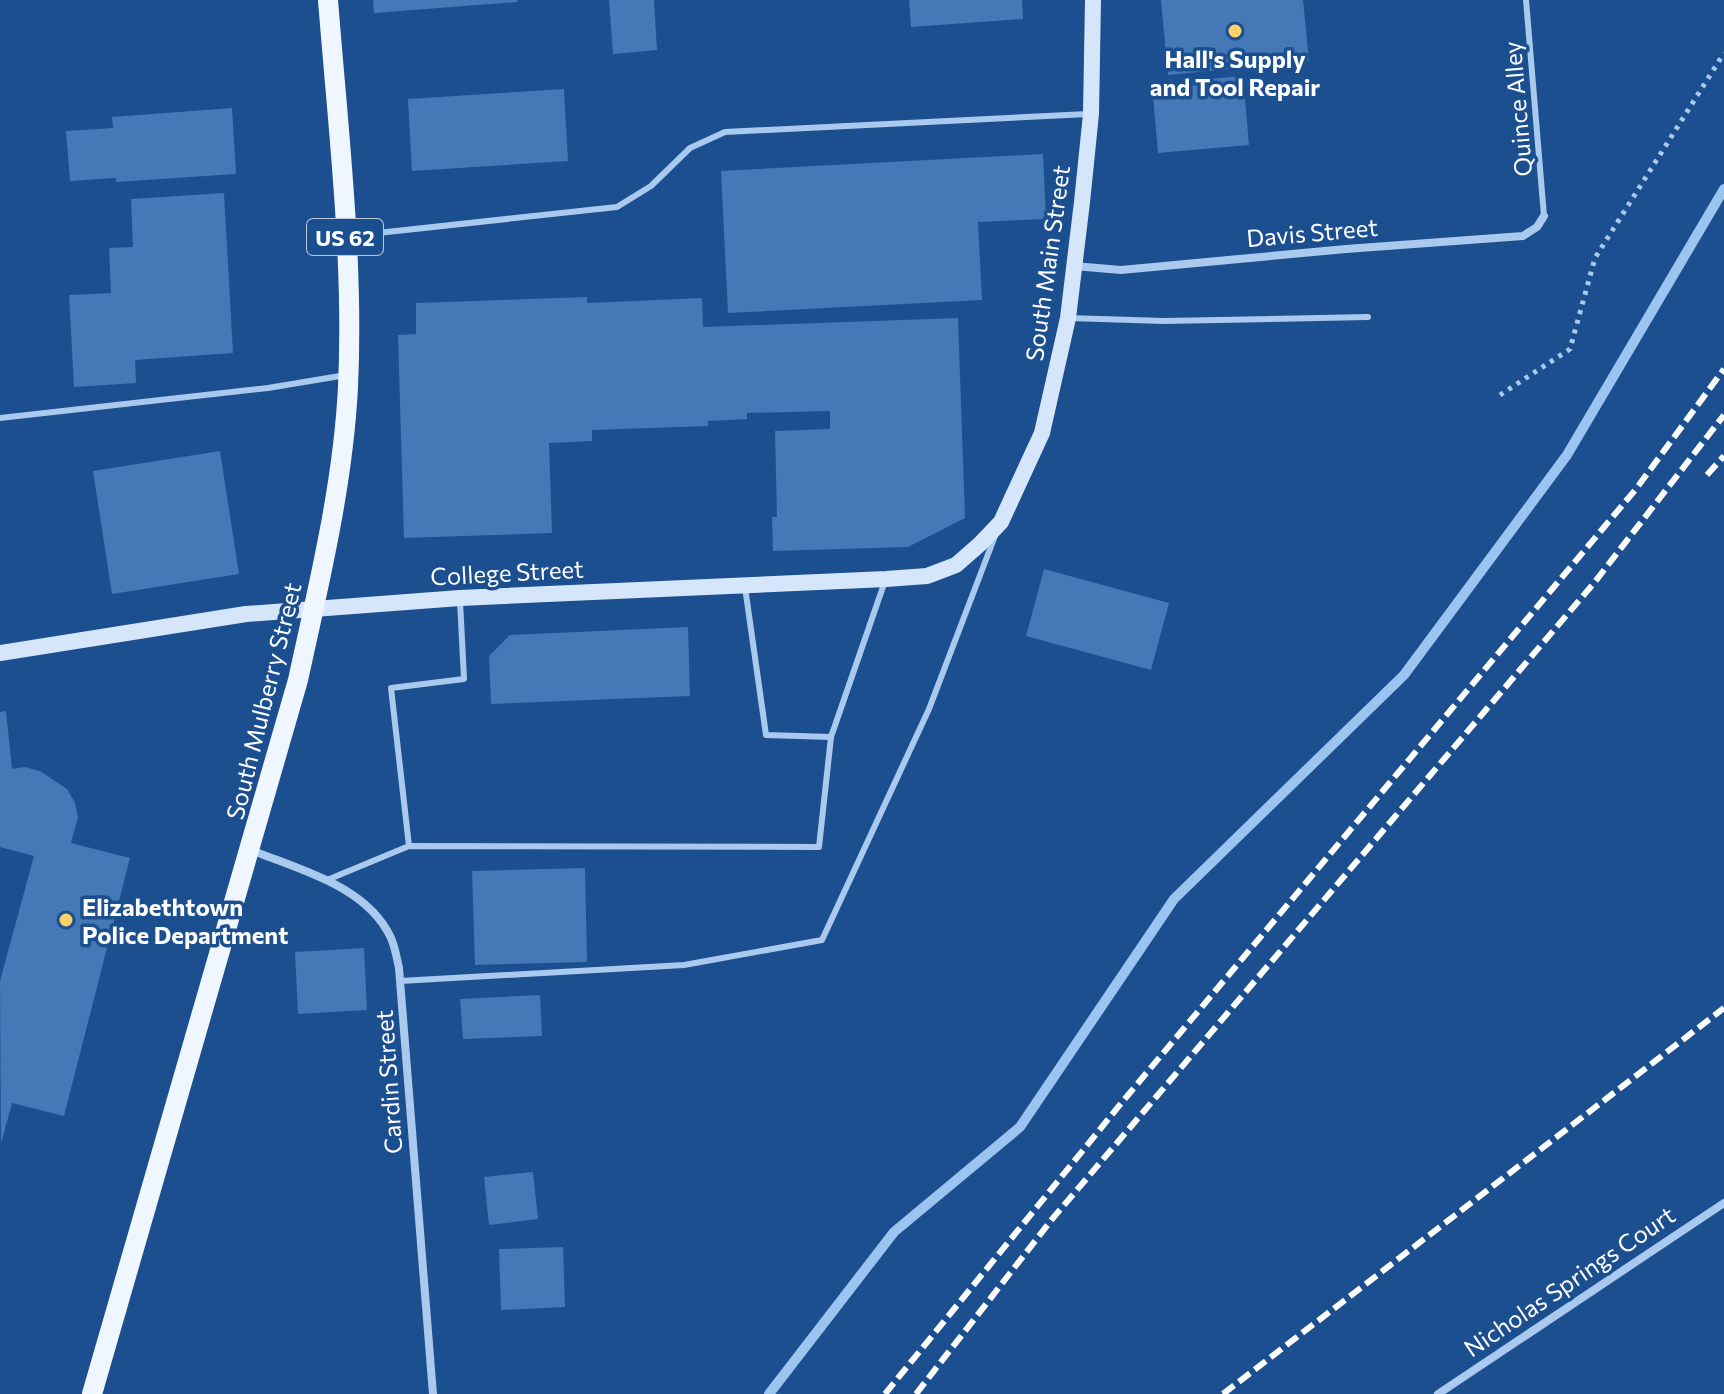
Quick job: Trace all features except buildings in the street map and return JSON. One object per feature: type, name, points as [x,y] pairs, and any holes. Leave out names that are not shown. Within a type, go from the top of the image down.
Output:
[{"type":"main road","name":"South Mulberry Street","points":[[92,1394],[298,680],[339,475],[348,375],[349,319],[328,0]]},
{"type":"street","name":"South Main Street","points":[[1001,522],[1042,433],[1068,318],[1091,114],[1093,0]]},
{"type":"street","name":"Davis Street","points":[[1074,266],[1121,270],[1523,236],[1537,227],[1544,216]]},
{"type":"street","name":"College Street","points":[[0,653],[246,614],[460,598],[927,576],[956,565],[1001,522]]},
{"type":"street","name":"Cardin Street","points":[[251,850],[327,880],[376,914],[391,939],[400,981],[433,1394]]},
{"type":"street","name":"Nicholas Springs Court","points":[[1438,1394],[1724,1203]]},
{"type":"lane","name":"Quince Alley","points":[[1526,0],[1544,216]]},
{"type":"lane","points":[[345,237],[617,207],[651,186],[690,148],[725,132],[1091,114]]},
{"type":"lane","points":[[1068,318],[1164,321],[1368,317]]},
{"type":"lane","points":[[0,418],[268,388],[348,375]]},
{"type":"lane","points":[[400,981],[684,965],[822,940],[929,709],[1001,522]]},
{"type":"lane","points":[[327,880],[409,846],[819,847],[831,737],[886,579]]},
{"type":"lane","points":[[744,584],[766,735],[831,737]]},
{"type":"lane","points":[[409,846],[391,688],[464,679],[460,598]]},
{"type":"path","points":[[1500,395],[1570,349],[1595,258],[1724,53]]},
{"type":"waterway","points":[[769,1394],[894,1232],[1020,1127],[1174,899],[1404,675],[1567,455],[1724,189]]},
{"type":"railway","points":[[885,1394],[1123,1101],[1636,489],[1724,369]]},
{"type":"railway","points":[[916,1394],[1053,1218],[1594,583],[1724,415]]},
{"type":"railway","points":[[1707,475],[1724,456]]},
{"type":"railway","points":[[1223,1394],[1724,1008]]},
{"type":"place","name":"Hall's Supply and Tool Repair","points":[[1235,31]]},
{"type":"place","name":"Elizabethtown Police Department","points":[[66,920]]}]
